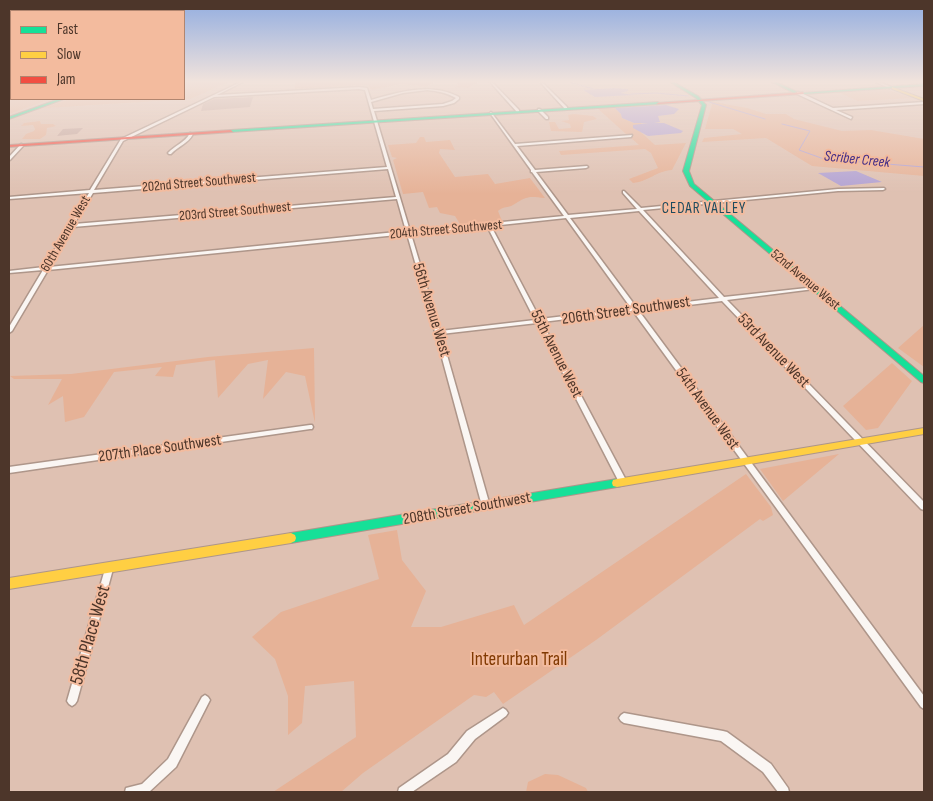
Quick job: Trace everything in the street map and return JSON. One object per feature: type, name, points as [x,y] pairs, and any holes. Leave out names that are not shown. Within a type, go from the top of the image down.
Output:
[{"type":"main road","points":[[9,146],[399,119]]},
{"type":"main road","name":"52nd Avenue West","points":[[700,119],[686,171],[688,179],[714,204],[924,380]]},
{"type":"main road","points":[[135,133],[135,136],[145,137]]},
{"type":"main road","name":"208th Street Southwest","points":[[9,584],[486,506],[924,431]]},
{"type":"street","points":[[124,138],[164,119]]},
{"type":"street","name":"54th Avenue West","points":[[496,119],[924,704]]},
{"type":"street","name":"56th Avenue West","points":[[376,121],[486,506]]},
{"type":"street","points":[[170,153],[173,148],[187,142],[191,134]]},
{"type":"street","points":[[514,145],[631,136]]},
{"type":"street","name":"60th Avenue West","points":[[9,331],[90,192],[124,138]]},
{"type":"street","points":[[9,159],[22,145]]},
{"type":"street","points":[[532,171],[586,167]]},
{"type":"street","name":"202nd Street Southwest","points":[[9,198],[389,168]]},
{"type":"street","name":"204th Street Southwest","points":[[9,272],[844,190],[883,189]]},
{"type":"street","name":"53rd Avenue West","points":[[624,192],[722,298],[924,507]]},
{"type":"street","name":"203rd Street Southwest","points":[[71,226],[398,198]]},
{"type":"street","name":"55th Avenue West","points":[[489,226],[541,322],[623,482]]},
{"type":"street","name":"206th Street Southwest","points":[[438,333],[814,288]]},
{"type":"street","name":"207th Place Southwest","points":[[9,470],[310,427]]},
{"type":"street","name":"58th Place West","points":[[72,701],[109,569]]},
{"type":"street","points":[[130,792],[145,789],[172,763],[205,700]]},
{"type":"street","points":[[403,792],[452,758],[471,735],[503,713]]},
{"type":"street","points":[[624,718],[723,736],[767,768],[784,792]]},
{"type":"green space","points":[[595,119],[584,122],[582,132],[551,131],[549,122],[555,122],[559,129],[571,128],[570,124],[561,121]]},
{"type":"green space","points":[[610,119],[625,119],[634,123],[641,123],[642,125],[633,125],[655,145],[686,143],[672,170],[633,183],[629,179],[658,168],[651,153],[645,149],[561,155],[559,151],[639,145],[631,138],[632,134],[626,134]]},
{"type":"green space","points":[[708,119],[796,119],[842,131],[871,130],[924,139],[924,176],[812,166],[766,138],[702,142],[704,138],[742,134],[733,129],[705,129]]},
{"type":"green space","points":[[40,121],[41,124],[53,124],[56,126],[47,128],[46,135],[40,139],[22,139],[26,134],[35,129],[33,125],[21,126],[24,123]]},
{"type":"green space","points":[[420,137],[424,137],[426,142],[450,140],[455,150],[440,149],[439,153],[455,177],[488,174],[495,184],[530,178],[545,198],[528,197],[511,206],[502,208],[498,211],[502,221],[460,224],[455,216],[440,213],[437,207],[429,208],[423,192],[403,194],[393,160],[397,158],[392,157],[388,145],[416,143]]},
{"type":"green space","points":[[924,325],[924,367],[898,348]]},
{"type":"green space","points":[[314,348],[315,423],[305,376],[286,372],[263,399],[268,360],[248,364],[218,398],[215,360],[176,365],[173,377],[155,376],[162,367],[114,372],[84,417],[65,422],[63,396],[48,405],[62,379],[14,379],[10,376],[71,374],[208,357]]},
{"type":"green space","points":[[892,363],[912,381],[878,428],[866,430],[843,406]]},
{"type":"green space","points":[[839,454],[783,501],[760,469]]},
{"type":"green space","name":"Interurban Trail","points":[[746,474],[771,507],[773,515],[763,521],[760,519],[596,640],[503,704],[494,692],[486,697],[474,695],[363,773],[341,792],[273,792],[356,737],[354,681],[305,686],[302,723],[288,735],[288,696],[275,659],[252,637],[281,612],[379,579],[368,535],[397,530],[402,560],[426,591],[411,627],[441,627],[514,605],[524,625]]},
{"type":"green space","points":[[545,774],[558,775],[586,788],[588,792],[526,792],[528,782]]},
{"type":"shaded area","points":[[625,119],[659,119],[660,122],[654,123],[664,123],[683,131],[681,133],[648,136],[633,128],[633,125],[648,123],[634,123]]},
{"type":"shaded area","points":[[856,171],[882,182],[841,186],[818,173]]},
{"type":"building","points":[[83,128],[77,134],[57,136],[63,129]]},
{"type":"waterway","name":"Scriber Creek","points":[[782,124],[810,131],[799,150],[824,159],[924,167]]},
{"type":"traffic: fast","points":[[231,131],[408,119]]},
{"type":"traffic: fast","points":[[700,119],[686,171],[692,185],[924,380]]},
{"type":"traffic: fast","points":[[291,538],[617,483]]},
{"type":"traffic: slow","points":[[617,483],[924,431]]},
{"type":"traffic: slow","points":[[9,584],[291,538]]},
{"type":"traffic: jam","points":[[9,146],[231,131]]},
{"type":"district","name":"CEDAR VALLEY","points":[[704,209]]}]
